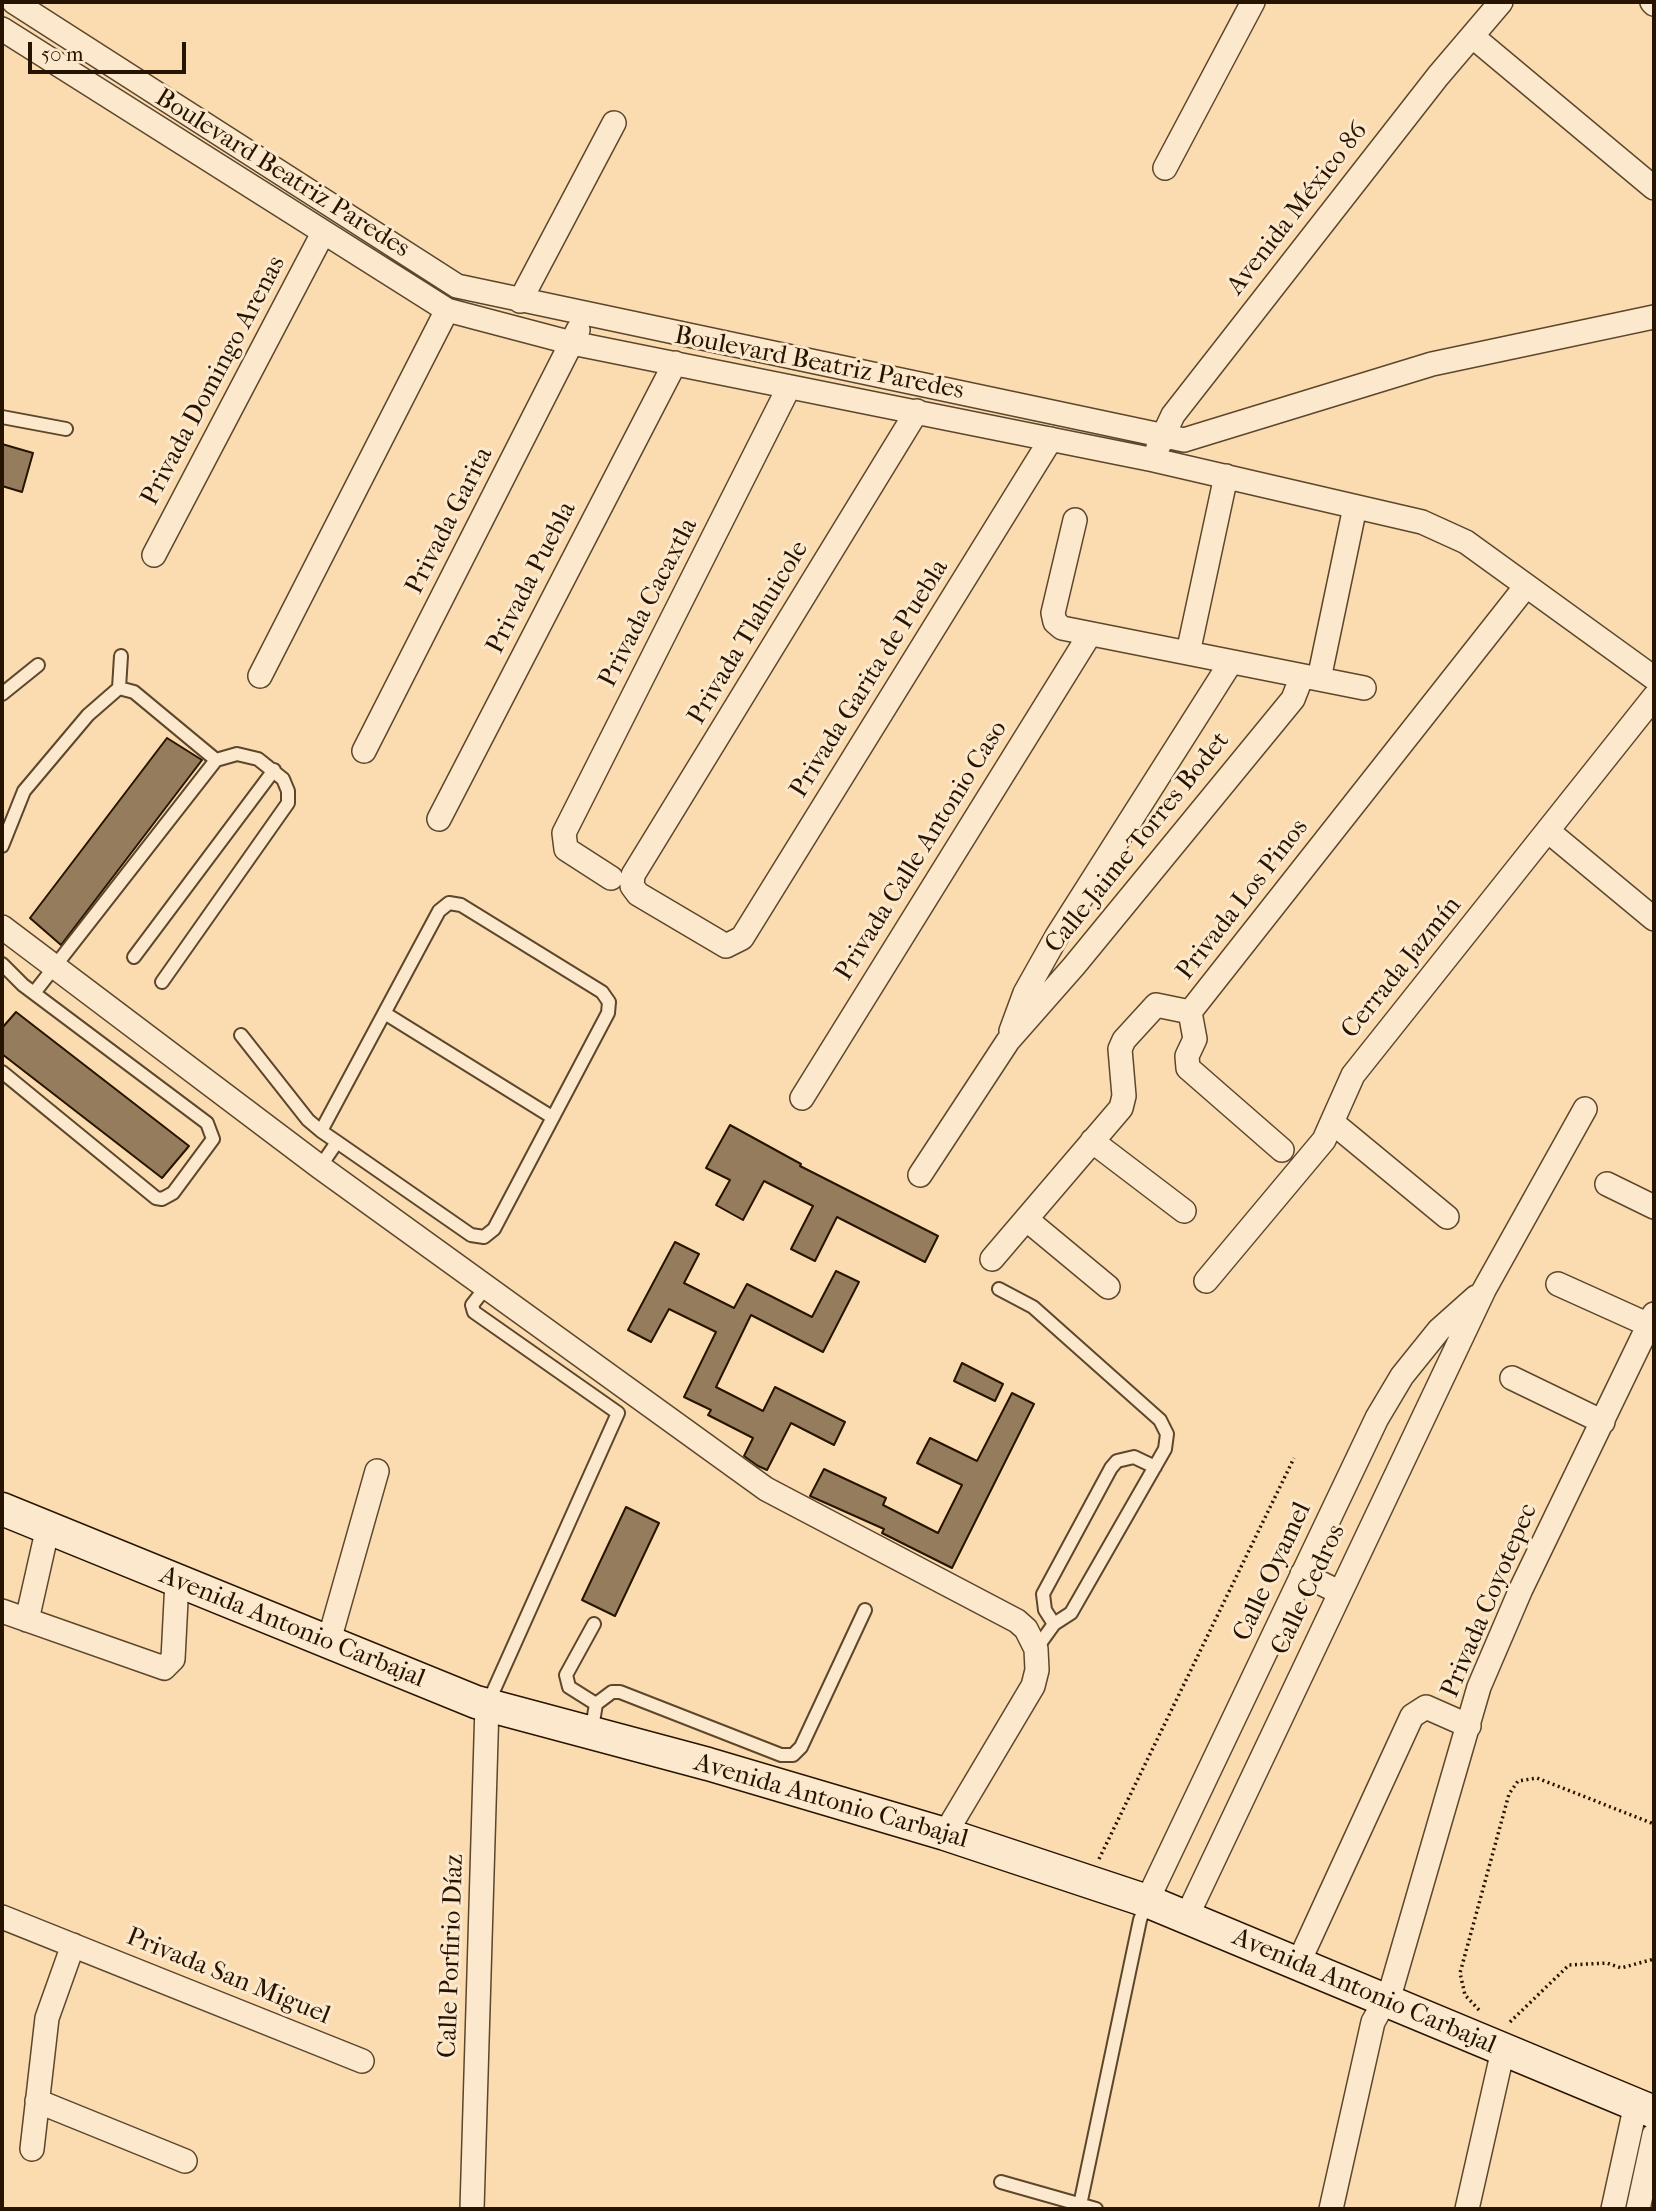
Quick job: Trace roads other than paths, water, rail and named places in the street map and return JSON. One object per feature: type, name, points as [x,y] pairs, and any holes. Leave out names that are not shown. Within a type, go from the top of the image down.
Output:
[{"type":"street","name":"Boulevard Beatriz Paredes","points":[[13,2],[457,286],[520,302],[1184,440],[1432,364],[1654,317]]},
{"type":"street","points":[[1165,168],[1253,2]]},
{"type":"street","name":"Avenida México 86","points":[[1154,460],[1162,434],[1173,415],[1497,3]]},
{"type":"street","name":"Boulevard Beatriz Paredes","points":[[2,29],[447,310],[572,343],[1154,460],[1422,522],[1446,531],[1654,678]]},
{"type":"street","points":[[1472,36],[1654,188]]},
{"type":"street","points":[[520,302],[614,123]]},
{"type":"street","name":"Privada Domingo Arenas","points":[[154,555],[323,233]]},
{"type":"street","points":[[260,676],[447,310]]},
{"type":"street","name":"Privada Garita","points":[[364,751],[584,315]]},
{"type":"street","name":"Privada Puebla","points":[[439,819],[675,363]]},
{"type":"street","name":"Privada Cacaxtla","points":[[621,882],[570,853],[563,844],[564,833],[789,387]]},
{"type":"street","name":"Privada Tlahuicole","points":[[621,882],[633,875],[917,411]]},
{"type":"street","name":"Privada Garita de Puebla","points":[[621,882],[721,944],[733,946],[742,938],[1051,439]]},
{"type":"street","points":[[1188,653],[1226,476]]},
{"type":"street","name":"Calle Jaime Torres Bodet","points":[[920,1175],[1008,1041],[1074,966],[1311,677],[1355,507]]},
{"type":"street","points":[[1075,520],[1053,618],[1062,628],[1364,688]]},
{"type":"street","name":"Privada Los Pinos","points":[[992,1259],[1124,1102],[1120,1052],[1124,1040],[1156,1005],[1190,1012],[1526,586]]},
{"type":"street","name":"Privada Calle Antonio Caso","points":[[802,1098],[1090,634]]},
{"type":"street","name":"Calle Jaime Torres Bodet","points":[[1008,1041],[1026,993],[1057,936],[1231,662]]},
{"type":"street","name":"Cerrada Jazmín","points":[[1206,1281],[1324,1140],[1353,1075],[1654,697]]},
{"type":"street","points":[[1548,831],[1654,919]]},
{"type":"street","points":[[2,927],[55,970],[320,1167],[766,1489],[1007,1614],[1026,1629],[1036,1649],[1037,1670],[1033,1686],[945,1834]]},
{"type":"street","points":[[1190,1012],[1195,1039],[1187,1056],[1188,1068],[1282,1150]]},
{"type":"street","name":"Calle Cedros","points":[[1187,1916],[1484,1290],[1585,1109]]},
{"type":"street","points":[[1332,1122],[1447,1217]]},
{"type":"street","points":[[1092,1141],[1184,1211]]},
{"type":"street","points":[[1607,1184],[1654,1207]]},
{"type":"street","points":[[1026,1219],[1108,1287]]},
{"type":"street","points":[[1558,1284],[1652,1319]]},
{"type":"street","name":"Calle Oyamel","points":[[1147,1901],[1377,1418],[1402,1376],[1439,1330],[1484,1290]]},
{"type":"street","name":"Privada Coyotepec","points":[[1331,2209],[1367,2042],[1382,2000],[1391,1990],[1479,1687],[1521,1589],[1652,1319]]},
{"type":"street","points":[[1512,1378],[1603,1422]]},
{"type":"street","points":[[328,1644],[377,1471]]},
{"type":"street","name":"Avenida Antonio Carbajal","points":[[2,1508],[328,1644],[487,1705],[593,1719],[708,1764],[945,1834],[1147,1901],[1382,2000],[1512,2033],[1645,2108]]},
{"type":"street","points":[[27,1620],[48,1527]]},
{"type":"street","points":[[1302,1574],[1339,1592]]},
{"type":"street","points":[[2,1611],[164,1668],[173,1659],[177,1581]]},
{"type":"street","name":"Calle Porfirio Díaz","points":[[472,2209],[487,1705]]},
{"type":"street","points":[[1297,1966],[1412,1716],[1426,1707],[1469,1726]]},
{"type":"street","name":"Privada San Miguel","points":[[2,1917],[362,2061]]},
{"type":"street","points":[[32,2149],[47,2018],[73,1945]]},
{"type":"street","points":[[1467,2209],[1512,2033]]},
{"type":"street","points":[[37,2101],[185,2161]]},
{"type":"street","points":[[1613,2209],[1645,2108]]},
{"type":"street","points":[[1638,2209],[1654,2135]]},
{"type":"lane","points":[[2,417],[66,429]]},
{"type":"lane","points":[[2,846],[24,791],[78,725],[119,688],[121,656]]},
{"type":"lane","points":[[2,694],[38,665]]},
{"type":"lane","points":[[119,688],[134,692],[216,760]]},
{"type":"lane","points":[[34,993],[55,970],[216,760],[229,754],[246,755],[274,770],[283,779],[288,791],[288,803],[162,982]]},
{"type":"lane","points":[[134,957],[274,770]]},
{"type":"lane","points":[[241,1035],[306,1118],[321,1130],[337,1142],[471,1235],[484,1237],[494,1229],[608,1013],[606,996],[461,905],[449,903],[439,911],[386,1014],[321,1130]]},
{"type":"lane","points":[[2,1072],[156,1198],[162,1199],[173,1193],[213,1139],[207,1123],[3,969]]},
{"type":"lane","points":[[386,1014],[552,1117]]},
{"type":"lane","points":[[320,1167],[337,1142]]},
{"type":"lane","points":[[486,1287],[472,1305],[474,1312],[618,1413],[487,1705]]},
{"type":"lane","points":[[999,1289],[1033,1307],[1160,1420],[1167,1434],[1167,1442],[1155,1467],[1070,1613],[1054,1624],[1036,1649]]},
{"type":"lane","points":[[1054,1624],[1045,1610],[1043,1594],[1111,1468],[1125,1457],[1133,1457],[1155,1467]]},
{"type":"lane","points":[[594,1624],[566,1675],[569,1686],[593,1719],[612,1692],[624,1692],[781,1755],[793,1755],[801,1746],[865,1610]]},
{"type":"lane","points":[[1080,2205],[1140,1920],[1147,1901]]},
{"type":"lane","points":[[1001,2182],[1096,2209]]}]
